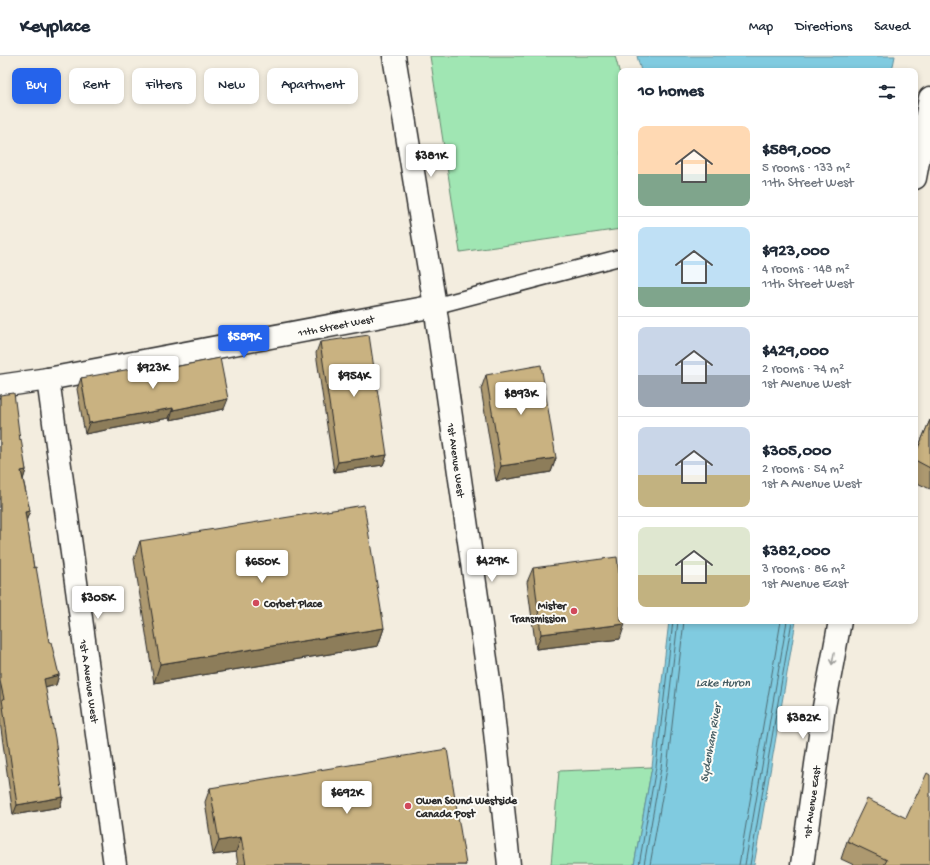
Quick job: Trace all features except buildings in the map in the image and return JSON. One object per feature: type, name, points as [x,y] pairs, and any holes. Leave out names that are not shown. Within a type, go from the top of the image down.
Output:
[{"type":"street","name":"1st Avenue West","points":[[394,56],[435,306],[492,694],[509,865]]},
{"type":"street","points":[[918,162],[930,98]]},
{"type":"street","name":"11th Street West","points":[[0,386],[48,379],[435,306]]},
{"type":"street","name":"1st A Avenue West","points":[[48,379],[115,865]]},
{"type":"street","name":"1st Avenue East","points":[[802,865],[824,707],[839,624]]},
{"type":"lane","points":[[435,306],[618,258]]},
{"type":"green space","points":[[430,56],[615,56],[618,68],[618,229],[460,252]]},
{"type":"green space","points":[[652,767],[634,865],[551,865],[559,771]]},
{"type":"water","points":[[637,56],[895,56],[893,68],[640,68]]},
{"type":"water","name":"Lake Huron","points":[[669,624],[795,624],[754,865],[634,865],[652,767]]},
{"type":"place","name":"Corbet Place","points":[[256,603]]},
{"type":"place","name":"Mister Transmission","points":[[574,611]]},
{"type":"place","name":"Owen Sound Westside Canada Post","points":[[408,806]]},
{"type":"water label","name":"Sydenham River","points":[[710,743]]}]
